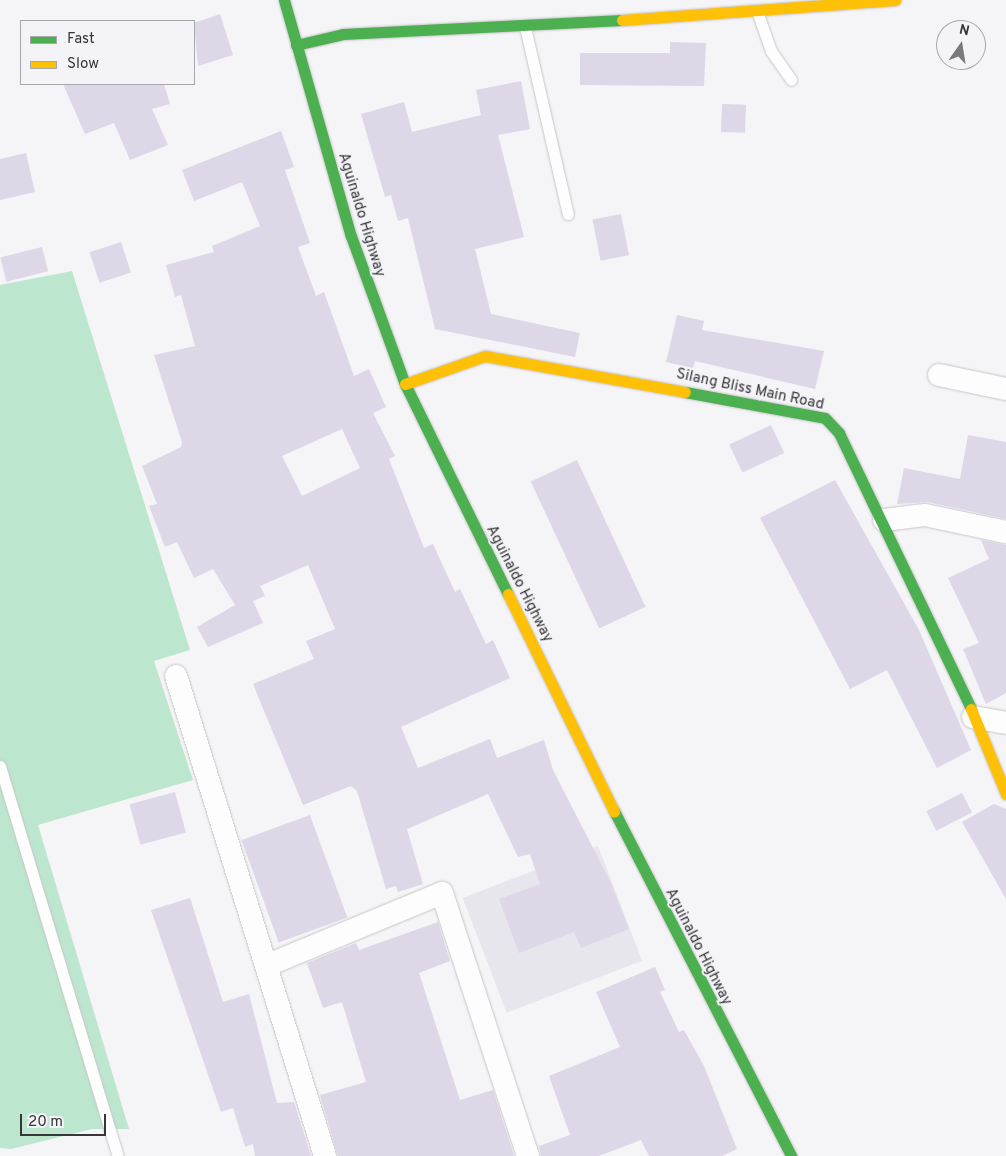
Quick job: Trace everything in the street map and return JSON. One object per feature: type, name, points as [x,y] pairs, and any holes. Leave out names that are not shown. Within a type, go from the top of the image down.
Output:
[{"type":"street","name":"Aguinaldo Highway","points":[[284,0],[354,244],[405,384],[682,949],[791,1156]]},
{"type":"street","points":[[296,45],[343,34],[525,27],[756,8],[895,0]]},
{"type":"street","name":"Silang Bliss Main Road","points":[[405,384],[485,356],[825,418],[838,433],[884,520],[1006,794]]},
{"type":"street","points":[[939,375],[1006,389]]},
{"type":"street","points":[[884,520],[925,515],[1006,532]]},
{"type":"street","points":[[176,676],[268,965],[325,1156]]},
{"type":"street","points":[[973,717],[1006,723]]},
{"type":"street","points":[[268,965],[442,893],[528,1156]]},
{"type":"lane","points":[[756,8],[771,51],[791,80]]},
{"type":"lane","points":[[525,27],[568,214]]},
{"type":"lane","points":[[0,766],[118,1156]]},
{"type":"shaded area","points":[[598,846],[642,961],[507,1013],[463,898]]},
{"type":"green space","points":[[72,271],[190,650],[154,661],[193,780],[38,825],[129,1129],[92,1129],[11,1149],[0,1148],[0,285]]},
{"type":"building","points":[[220,14],[233,55],[198,66],[195,23]]},
{"type":"building","points":[[670,42],[706,43],[704,86],[580,85],[580,53],[670,53]]},
{"type":"building","points":[[521,81],[530,129],[498,135],[524,237],[475,249],[491,314],[580,333],[575,357],[435,329],[408,218],[398,221],[391,195],[385,197],[361,114],[404,102],[412,132],[481,115],[476,90]]},
{"type":"building","points":[[63,85],[164,85],[170,104],[152,109],[168,145],[130,160],[114,123],[85,134]]},
{"type":"building","points":[[722,104],[746,105],[745,133],[721,132]]},
{"type":"building","points":[[281,131],[294,167],[285,170],[310,243],[298,247],[316,296],[324,292],[354,376],[369,369],[386,407],[373,413],[395,456],[389,459],[424,548],[433,544],[455,592],[460,589],[486,644],[493,640],[510,678],[401,727],[418,768],[490,739],[497,758],[544,740],[553,770],[611,883],[629,929],[581,948],[574,932],[519,953],[499,899],[540,884],[530,854],[518,857],[488,794],[407,829],[423,884],[398,892],[396,886],[386,889],[357,791],[351,786],[303,805],[253,684],[314,659],[306,641],[335,629],[308,565],[260,586],[265,596],[253,601],[263,623],[208,647],[197,627],[235,605],[213,569],[194,578],[177,542],[165,547],[149,506],[157,504],[142,466],[181,447],[182,442],[154,355],[195,346],[181,295],[175,297],[166,265],[214,252],[212,246],[260,226],[242,182],[194,201],[182,170]],"holes":[[[342,429],[360,468],[302,496],[282,456]]]},
{"type":"building","points":[[26,153],[35,192],[0,200],[0,159]]},
{"type":"building","points":[[621,214],[629,255],[601,261],[593,220]]},
{"type":"building","points":[[121,242],[131,272],[100,283],[90,252]]},
{"type":"building","points":[[42,247],[48,271],[6,282],[0,257]]},
{"type":"building","points":[[677,315],[704,321],[702,330],[824,351],[815,389],[695,361],[693,368],[666,362]]},
{"type":"building","points":[[771,425],[784,453],[742,473],[729,444]]},
{"type":"building","points":[[968,435],[1006,442],[1006,519],[928,502],[897,504],[904,468],[960,479]]},
{"type":"building","points":[[577,460],[645,607],[599,628],[531,482]]},
{"type":"building","points":[[835,480],[919,630],[971,750],[937,768],[887,670],[850,689],[760,518]]},
{"type":"building","points":[[981,540],[1006,545],[1006,693],[986,704],[963,649],[979,643],[948,578],[989,559]]},
{"type":"building","points":[[175,792],[186,833],[140,845],[130,804]]},
{"type":"building","points":[[962,793],[972,813],[936,831],[926,811]]},
{"type":"building","points":[[994,804],[1006,809],[1006,899],[962,822]]},
{"type":"building","points":[[310,815],[347,917],[279,942],[241,840]]},
{"type":"building","points":[[190,898],[223,1002],[249,994],[277,1103],[294,1102],[311,1156],[255,1156],[253,1144],[245,1147],[233,1108],[221,1112],[151,910]]},
{"type":"building","points":[[438,922],[450,961],[419,973],[460,1100],[493,1090],[514,1156],[338,1156],[320,1095],[366,1082],[342,1002],[323,1008],[307,963],[356,943],[359,950]]},
{"type":"building","points":[[655,967],[665,990],[660,992],[679,1032],[684,1030],[704,1066],[737,1149],[722,1156],[649,1156],[641,1140],[599,1156],[541,1156],[539,1146],[570,1135],[549,1076],[620,1047],[596,992]]},
{"type":"traffic: fast","points":[[284,0],[351,236],[405,384],[508,594]]},
{"type":"traffic: fast","points":[[296,45],[343,34],[622,20]]},
{"type":"traffic: fast","points":[[685,392],[825,418],[839,433],[971,709]]},
{"type":"traffic: fast","points":[[614,811],[791,1156]]},
{"type":"traffic: slow","points":[[622,20],[895,0]]},
{"type":"traffic: slow","points":[[405,384],[485,356],[685,392]]},
{"type":"traffic: slow","points":[[508,594],[614,811]]},
{"type":"traffic: slow","points":[[971,709],[1006,794]]}]
